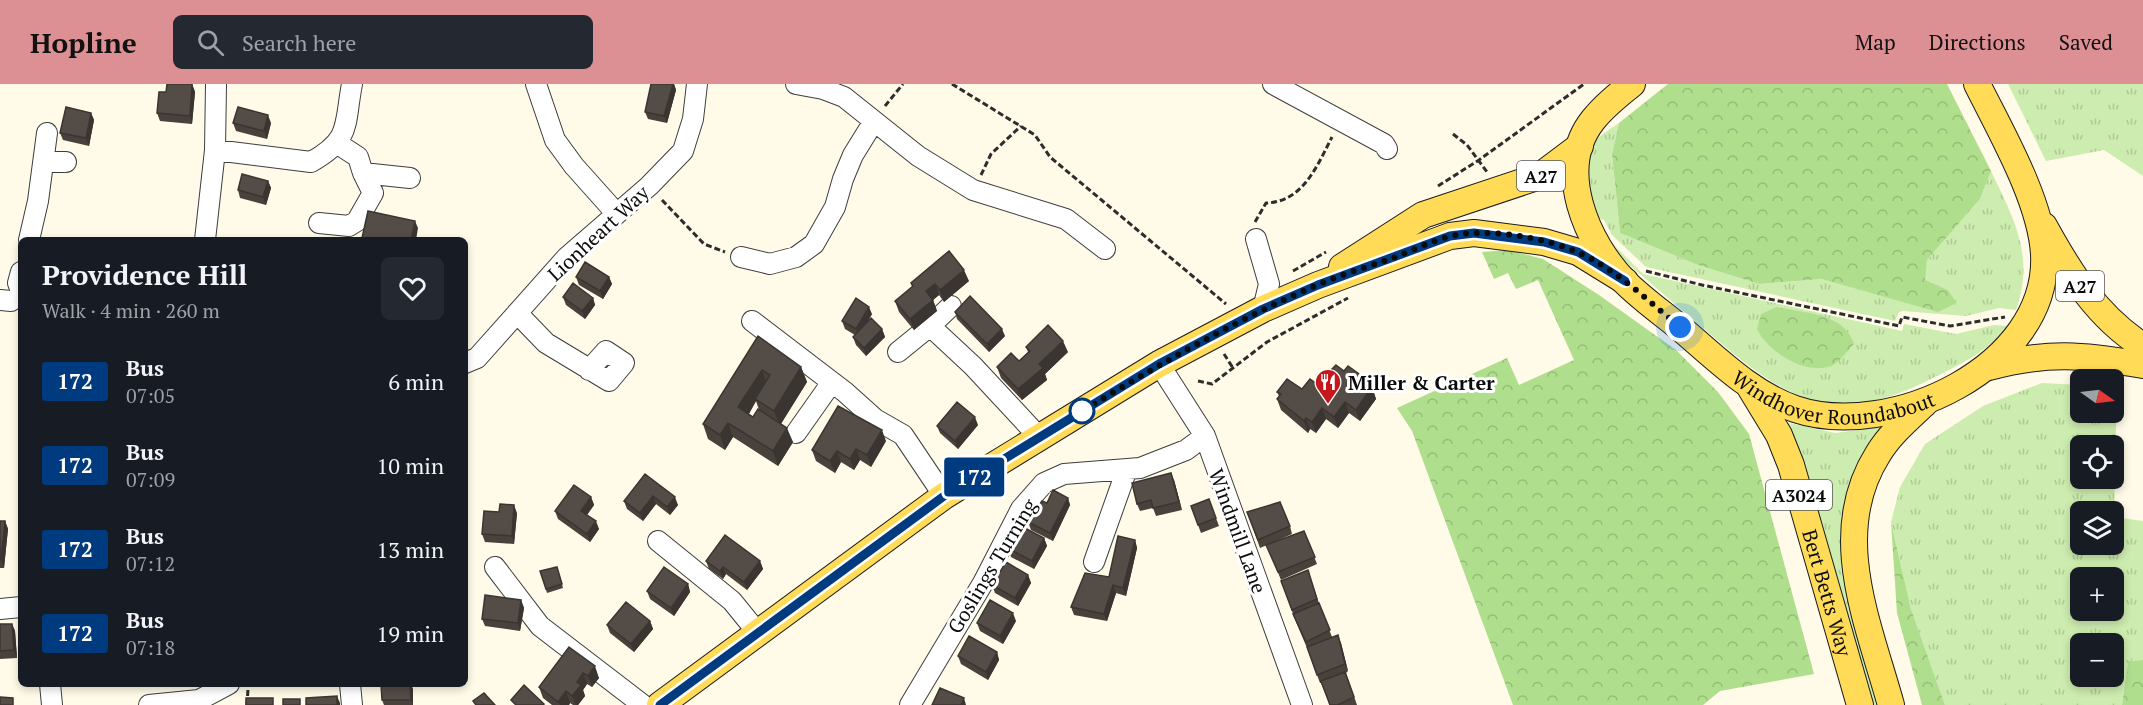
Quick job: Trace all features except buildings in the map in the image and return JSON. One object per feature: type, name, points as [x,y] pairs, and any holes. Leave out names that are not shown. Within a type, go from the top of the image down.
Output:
[{"type":"main road","name":"Windhover Roundabout","points":[[1632,84],[1592,121],[1580,146],[1577,189],[1582,219],[1601,253],[1634,276],[1748,385],[1797,409],[1844,417],[1890,412],[1931,397],[1988,367],[2020,333],[2035,305],[2042,280],[2044,255],[2036,210],[1977,84]]},
{"type":"main road","name":"A27","points":[[1318,285],[1374,244],[1423,215],[1540,176],[1580,146]]},
{"type":"main road","name":"A27","points":[[2036,210],[2066,263],[2102,315],[2122,333],[2143,346]]},
{"type":"main road","name":"A27","points":[[660,705],[944,496],[1159,364],[1263,309],[1318,285],[1450,236],[1474,233],[1544,242],[1578,252],[1634,276]]},
{"type":"main road","points":[[1988,367],[2025,357],[2055,354],[2143,365]]},
{"type":"main road","name":"Bert Betts Way","points":[[1748,385],[1779,435],[1791,465],[1860,705]]},
{"type":"main road","name":"Bert Betts Way","points":[[1890,705],[1864,609],[1851,548],[1856,501],[1879,453],[1895,432],[1931,397]]},
{"type":"street","points":[[205,237],[215,150],[216,84]]},
{"type":"street","points":[[215,150],[311,162],[338,144],[345,130],[352,84]]},
{"type":"street","points":[[536,84],[555,140],[574,166],[616,213]]},
{"type":"street","name":"Lionheart Way","points":[[468,362],[477,358],[567,257],[649,186],[683,151],[693,119],[697,84]]},
{"type":"street","points":[[796,84],[823,89],[844,97],[918,156],[974,190],[1066,219],[1105,249]]},
{"type":"street","points":[[1273,84],[1384,144],[1387,149]]},
{"type":"street","points":[[741,257],[768,270],[796,257],[814,244],[836,207],[843,178],[853,155],[874,121]]},
{"type":"street","points":[[30,237],[44,162],[47,133]]},
{"type":"street","points":[[319,223],[353,224],[373,193],[358,157],[338,144]]},
{"type":"street","points":[[44,162],[66,162]]},
{"type":"street","points":[[363,173],[410,178]]},
{"type":"street","points":[[1253,235],[1269,284],[1263,309]]},
{"type":"street","points":[[11,297],[18,283]]},
{"type":"street","points":[[897,352],[951,306]]},
{"type":"street","points":[[517,313],[546,343],[590,370]]},
{"type":"street","points":[[752,321],[832,382],[874,419],[903,435],[944,496]]},
{"type":"street","points":[[930,326],[973,366],[1038,437]]},
{"type":"street","name":"Windmill Lane","points":[[1159,364],[1205,436],[1300,703]]},
{"type":"street","points":[[796,433],[832,382]]},
{"type":"street","name":"Goslings Turning","points":[[910,705],[983,584],[1021,510],[1044,483],[1064,474],[1140,468],[1186,450],[1205,436]]},
{"type":"street","points":[[1094,562],[1127,469]]},
{"type":"street","points":[[658,541],[732,601],[758,633]]},
{"type":"street","points":[[495,567],[540,626],[643,705]]},
{"type":"street","points":[[0,609],[18,607]]},
{"type":"street","points":[[50,687],[52,705]]},
{"type":"street","points":[[149,705],[199,700],[218,687]]},
{"type":"street","points":[[350,687],[352,705]]},
{"type":"path","points":[[874,121],[903,84]]},
{"type":"path","points":[[952,84],[1035,135],[1050,157],[1229,308]]},
{"type":"path","points":[[1453,134],[1467,145],[1479,160],[1584,84]]},
{"type":"path","points":[[1253,235],[1266,203],[1282,202],[1311,178],[1341,120]]},
{"type":"path","points":[[974,190],[991,154],[1021,126]]},
{"type":"path","points":[[649,186],[704,244],[741,257]]},
{"type":"path","points":[[1634,276],[1702,285],[1899,326],[1902,317],[1950,326],[2000,317],[2014,318]]},
{"type":"path","points":[[1198,381],[1212,384],[1267,342],[1349,298]]},
{"type":"path","points":[[1220,347],[1233,368]]},
{"type":"path","points":[[247,705],[248,687]]},
{"type":"green space","points":[[1668,84],[1947,84],[1991,171],[1980,199],[1927,260],[1925,280],[1948,290],[1957,303],[1938,312],[1822,279],[1759,284],[1698,265],[1620,233],[1612,154],[1619,123]]},
{"type":"green space","points":[[2008,84],[2143,84],[2143,176],[2104,150],[2046,161]]},
{"type":"green space","points":[[1619,123],[1612,154],[1620,233],[1698,265],[1759,284],[1823,279],[1939,311],[1957,303],[1948,290],[1924,280],[1927,260],[1980,199],[1991,171],[2014,222],[2023,255],[2021,290],[2016,310],[1999,308],[1966,316],[1902,311],[1898,313],[1895,321],[1646,267],[1612,235],[1604,220],[1595,217],[1590,198],[1587,176],[1589,154],[1599,137]]},
{"type":"green space","points":[[1607,238],[1643,274],[1902,331],[1904,324],[1956,334],[1994,325],[2007,326],[2000,335],[1972,358],[1896,394],[1867,402],[1840,404],[1815,401],[1791,392],[1767,379],[1742,361],[1622,259],[1605,239]]},
{"type":"green space","points":[[1508,250],[1543,259],[1599,295],[1676,350],[1718,392],[1749,434],[1814,674],[1720,691],[1703,705],[1513,705],[1412,431],[1397,408],[1507,358],[1519,385],[1574,360],[1538,280],[1516,289],[1508,273],[1494,279],[1482,252]]},
{"type":"green space","points":[[1777,307],[1811,313],[1833,320],[1849,334],[1854,344],[1840,360],[1831,366],[1810,367],[1788,360],[1762,338],[1757,329],[1761,314]]},
{"type":"green space","points":[[2042,383],[2070,384],[2070,423],[2116,423],[2116,435],[2070,435],[2070,489],[2115,489],[2114,501],[2070,501],[2070,555],[2124,555],[2124,518],[2143,521],[2143,660],[2128,661],[2122,705],[1945,705],[1911,609],[1891,522],[1900,487],[1925,444],[1983,406]]},
{"type":"green space","points":[[1784,422],[1835,433],[1882,427],[1851,484],[1842,519],[1841,546],[1848,600],[1877,705],[1870,705]]},
{"type":"green space","points":[[1891,522],[1911,609],[1945,705],[1922,705],[1897,613]]},
{"type":"green space","points":[[2143,660],[2143,705],[2122,705],[2128,661]]},
{"type":"bus line","name":"172","points":[[660,705],[944,496],[1159,364],[1263,309],[1318,285],[1450,236],[1474,233],[1499,234],[1544,242],[1578,252],[1625,281]]},
{"type":"place","name":"Miller & Carter","points":[[1328,405]]},
{"type":"route","points":[[1082,411],[1079,413],[1159,364],[1263,309],[1318,285],[1450,236],[1474,233],[1499,234],[1544,242],[1578,252],[1625,281],[1680,327]]}]
